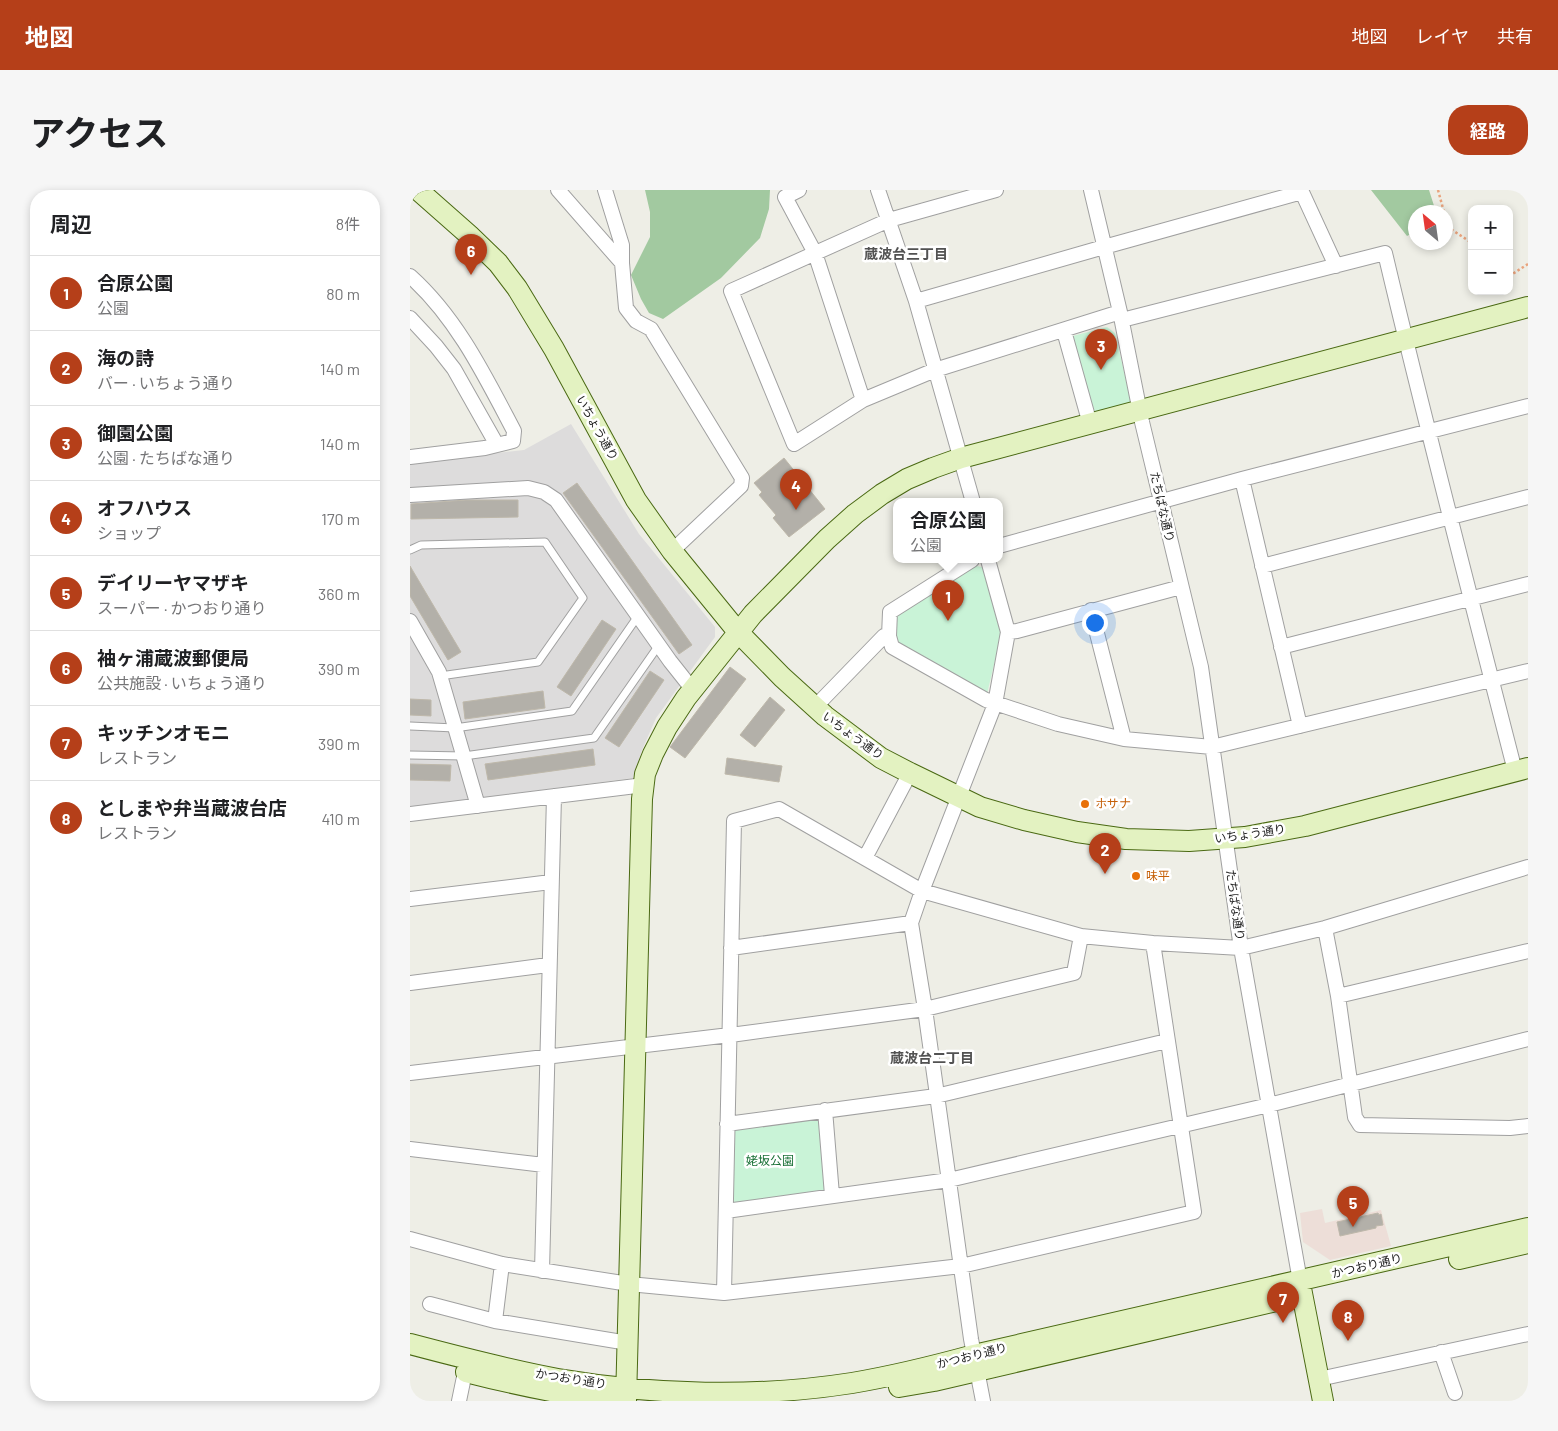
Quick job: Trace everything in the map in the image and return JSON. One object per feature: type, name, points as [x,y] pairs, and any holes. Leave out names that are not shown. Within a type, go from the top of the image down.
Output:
[{"type":"street","name":"いちょう通り","points":[[418,190],[470,235],[498,263],[517,288],[554,349],[636,500],[672,551],[738,632],[782,678],[815,707],[881,758],[959,797],[1024,820],[1076,832],[1126,839],[1189,841],[1245,837],[1305,826],[1521,769]]},
{"type":"street","points":[[558,190],[622,264]]},
{"type":"street","points":[[605,190],[622,246],[626,308],[636,320],[651,329],[742,478],[742,486],[672,551]]},
{"type":"street","points":[[799,190],[785,197],[816,253],[863,400]]},
{"type":"street","points":[[878,190],[916,301],[972,498]]},
{"type":"street","points":[[996,190],[889,220],[731,291],[794,444],[863,400],[935,370],[1121,316],[1386,254],[1449,518],[1472,598],[1492,680],[1521,769]]},
{"type":"street","name":"たちばな通り","points":[[1091,190],[1121,316],[1160,501],[1201,667],[1227,839],[1241,948],[1301,1288],[1323,1401]]},
{"type":"street","points":[[916,301],[1301,191],[1336,266]]},
{"type":"street","points":[[410,276],[426,289],[466,341],[514,431],[513,441],[410,457]]},
{"type":"street","points":[[624,1396],[628,1343],[641,835],[644,785],[653,754],[667,727],[738,632],[753,614],[827,539],[856,514],[882,494],[933,468],[961,458],[1528,306]]},
{"type":"street","points":[[410,318],[454,369],[497,445]]},
{"type":"street","points":[[1064,331],[1090,424]]},
{"type":"street","points":[[1003,545],[1242,479],[1528,406]]},
{"type":"street","points":[[1242,479],[1300,726]]},
{"type":"street","points":[[410,495],[528,488],[544,492],[556,500],[658,645],[693,690]]},
{"type":"street","points":[[1262,566],[1528,497]]},
{"type":"street","points":[[967,563],[890,612],[889,636],[892,646],[994,704],[1058,724],[1124,739],[1212,747],[1528,671]]},
{"type":"street","points":[[983,1401],[948,1180],[925,1009],[911,923],[994,704],[1008,632],[989,563]]},
{"type":"street","points":[[1281,648],[1528,584]]},
{"type":"street","points":[[1008,632],[1181,587]]},
{"type":"street","points":[[1091,610],[1124,739]]},
{"type":"street","points":[[411,623],[440,676],[478,806]]},
{"type":"street","points":[[815,707],[884,636],[889,636]]},
{"type":"street","points":[[865,858],[910,773]]},
{"type":"street","points":[[410,814],[644,785]]},
{"type":"street","points":[[542,1271],[548,1057],[550,882],[554,796]]},
{"type":"street","points":[[724,1293],[734,821],[779,809],[922,891],[1081,936],[1241,948],[1325,928],[1528,866]]},
{"type":"street","points":[[410,900],[550,882]]},
{"type":"street","points":[[731,948],[911,923]]},
{"type":"street","points":[[1325,928],[1338,996],[1355,1117],[1360,1125],[1510,1128],[1528,1126]]},
{"type":"street","points":[[410,1073],[729,1035],[925,1009],[1074,973],[1081,936]]},
{"type":"street","points":[[410,1240],[502,1264],[542,1271],[629,1284],[724,1293],[961,1266],[1194,1212],[1153,942]]},
{"type":"street","points":[[1338,996],[1528,951]]},
{"type":"street","points":[[410,983],[548,966]]},
{"type":"street","points":[[726,1211],[948,1180],[1180,1124],[1269,1105],[1528,1039]]},
{"type":"street","points":[[727,1124],[936,1096],[1167,1042]]},
{"type":"street","points":[[825,1110],[832,1195]]},
{"type":"street","points":[[410,1149],[544,1165]]},
{"type":"street","name":"かつおり通り","points":[[1301,1288],[1528,1228]]},
{"type":"street","name":"かつおり通り","points":[[410,1358],[532,1388],[578,1397],[689,1392],[769,1391],[851,1383],[917,1370],[976,1363],[1301,1288],[1528,1243]]},
{"type":"street","points":[[495,1321],[502,1264]]},
{"type":"street","points":[[430,1304],[495,1321],[628,1343]]},
{"type":"street","points":[[1319,1379],[1528,1334]]},
{"type":"street","name":"かつおり通り","points":[[410,1344],[624,1396]]},
{"type":"street","points":[[1441,1352],[1455,1393]]},
{"type":"street","name":"かつおり通り","points":[[804,1401],[934,1381],[976,1363]]},
{"type":"street","points":[[459,1401],[465,1372]]},
{"type":"lane","points":[[410,550],[421,544],[545,542],[583,598],[538,662],[440,676]]},
{"type":"lane","points":[[410,726],[455,728],[572,711],[638,616]]},
{"type":"lane","points":[[410,754],[464,756],[594,738],[658,645]]},
{"type":"path","points":[[1438,190],[1442,205]]},
{"type":"path","points":[[1453,231],[1468,240]]},
{"type":"path","points":[[1513,274],[1528,264]]},
{"type":"shaded area","points":[[571,424],[639,534],[715,627],[715,637],[656,718],[642,750],[633,778],[410,807],[410,463],[524,450]]},
{"type":"shaded area","points":[[1322,1209],[1325,1223],[1381,1210],[1391,1246],[1330,1260],[1303,1242],[1300,1213]]},
{"type":"green space","points":[[645,190],[770,190],[769,209],[760,238],[721,278],[663,319],[649,313],[631,275],[650,237],[650,212]]},
{"type":"green space","points":[[1371,190],[1429,190],[1434,205],[1408,205],[1407,236]]},
{"type":"green space","points":[[1107,327],[1115,333],[1131,402],[1090,414],[1069,337]]},
{"type":"green space","points":[[972,565],[986,568],[1002,631],[987,694],[899,644],[895,633],[897,612]]},
{"type":"green space","name":"姥坂公園","points":[[825,1110],[832,1195],[726,1211],[727,1124]]},
{"type":"building","points":[[784,458],[825,509],[789,537],[773,518],[776,515],[759,495],[762,492],[754,483]]},
{"type":"building","points":[[577,483],[692,645],[679,654],[563,493]]},
{"type":"building","points":[[466,500],[518,500],[518,517],[411,519],[411,504]]},
{"type":"building","points":[[410,566],[461,652],[448,660],[410,596]]},
{"type":"building","points":[[602,620],[616,629],[571,696],[557,687]]},
{"type":"building","points":[[730,667],[746,679],[685,758],[670,747]]},
{"type":"building","points":[[650,671],[664,680],[619,747],[605,738]]},
{"type":"building","points":[[543,691],[545,708],[465,719],[463,702]]},
{"type":"building","points":[[770,697],[785,710],[755,747],[740,735]]},
{"type":"building","points":[[410,699],[431,700],[431,716],[410,715]]},
{"type":"building","points":[[593,749],[595,765],[488,780],[485,764]]},
{"type":"building","points":[[727,758],[782,766],[779,782],[725,774]]},
{"type":"building","points":[[410,764],[451,765],[450,781],[410,780]]},
{"type":"building","points":[[1378,1213],[1379,1215],[1381,1214],[1383,1225],[1340,1236],[1337,1222]]},
{"type":"place","name":"袖ヶ浦蔵波郵便局","points":[[471,275]]},
{"type":"place","name":"御園公園","points":[[1101,370]]},
{"type":"place","name":"オフハウス","points":[[796,510]]},
{"type":"place","name":"合原公園","points":[[948,621]]},
{"type":"place","name":"ホサナ","points":[[1085,804]]},
{"type":"place","name":"海の詩","points":[[1105,874]]},
{"type":"place","name":"味平","points":[[1136,876]]},
{"type":"place","name":"デイリーヤマザキ","points":[[1353,1227]]},
{"type":"place","name":"キッチンオモニ","points":[[1283,1323]]},
{"type":"place","name":"としまや弁当蔵波台店","points":[[1348,1341]]},
{"type":"district","name":"蔵波台三丁目","points":[[906,254]]},
{"type":"district","name":"蔵波台二丁目","points":[[932,1058]]}]
